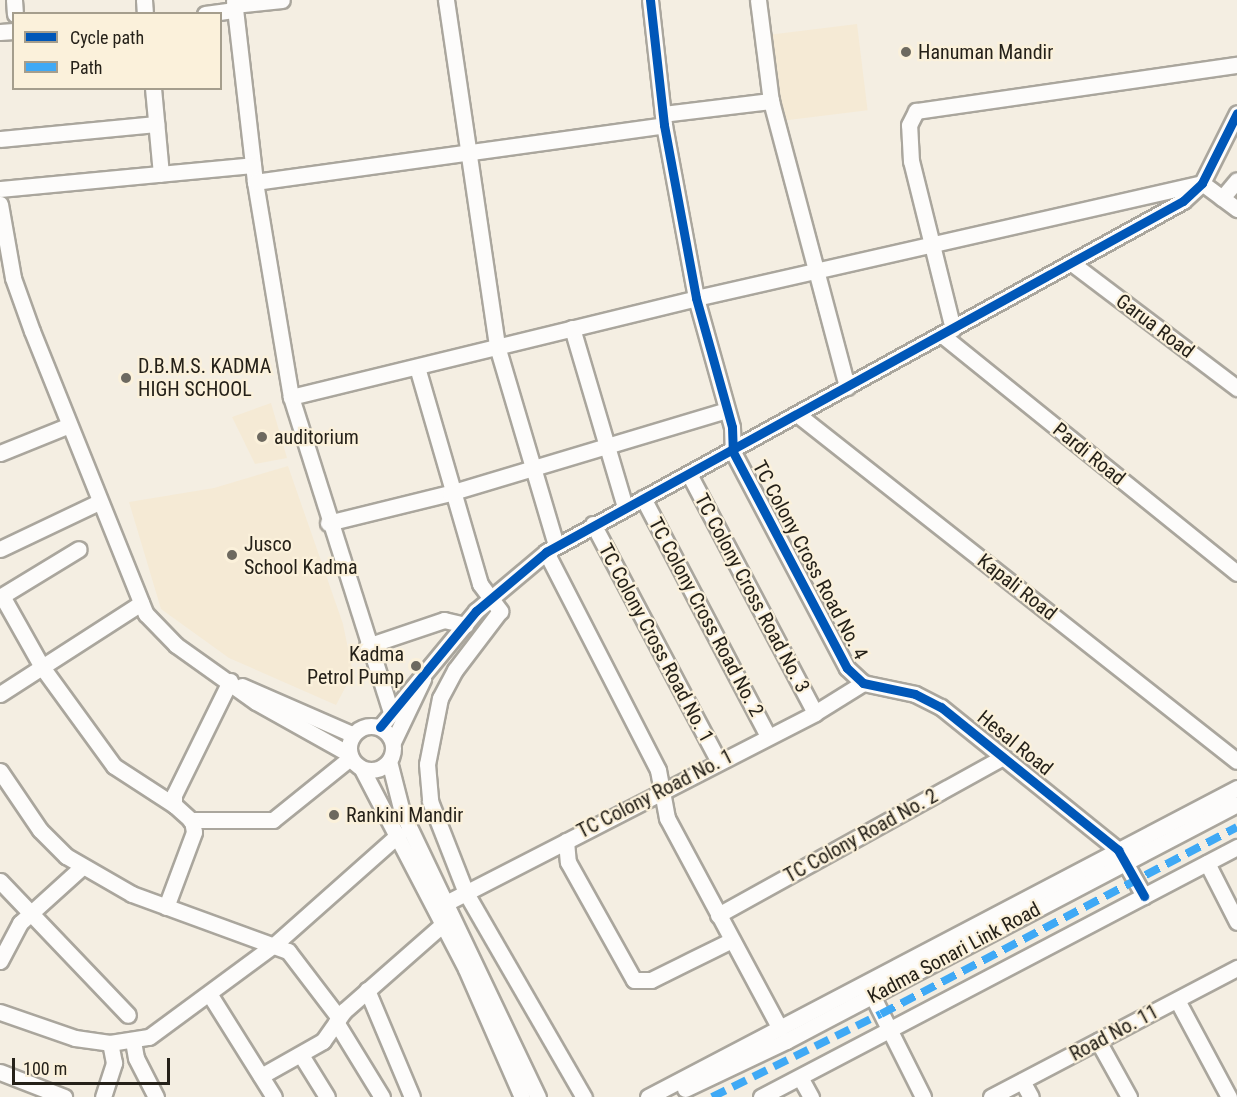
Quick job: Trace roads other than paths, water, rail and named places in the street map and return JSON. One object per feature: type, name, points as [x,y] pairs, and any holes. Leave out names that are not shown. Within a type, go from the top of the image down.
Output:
[{"type":"street","points":[[211,12],[234,5],[282,0]]},
{"type":"street","points":[[446,0],[465,151],[497,346],[533,469],[551,548],[658,770],[666,818],[780,1029]]},
{"type":"street","name":"TC Colony Cross Road No. 4","points":[[650,0],[663,120],[696,298],[726,410],[732,449],[847,668],[863,683]]},
{"type":"street","points":[[759,0],[771,101],[813,271],[847,387]]},
{"type":"street","points":[[234,5],[255,182],[291,397],[328,523],[390,710]]},
{"type":"street","points":[[947,332],[911,161],[909,125],[916,111],[1237,65]]},
{"type":"street","points":[[153,90],[161,174]]},
{"type":"street","points":[[255,182],[663,120],[771,101]]},
{"type":"street","points":[[380,727],[390,710],[424,677],[490,597],[551,548],[1073,264],[1184,201],[1202,183],[1237,112]]},
{"type":"street","points":[[0,139],[156,124]]},
{"type":"street","points":[[0,189],[253,165]]},
{"type":"street","points":[[1222,198],[1237,180]]},
{"type":"street","points":[[291,397],[696,298],[1202,183],[1237,209]]},
{"type":"street","points":[[0,209],[13,278],[67,426],[141,603],[157,628],[176,645],[233,683],[256,702],[349,756],[362,769],[443,924],[522,1097]]},
{"type":"street","name":"Garua Road","points":[[1073,264],[1237,388]]},
{"type":"street","points":[[572,328],[625,507]]},
{"type":"street","name":"Pardi Road","points":[[947,332],[1237,573]]},
{"type":"street","points":[[417,367],[450,493],[480,584],[499,608],[499,615],[473,643],[440,698],[427,764],[430,801],[440,835],[466,893],[584,1097]]},
{"type":"street","points":[[328,523],[450,493],[726,410]]},
{"type":"street","name":"Kapali Road","points":[[797,414],[1237,760]]},
{"type":"street","points":[[0,453],[67,426]]},
{"type":"street","name":"TC Colony Cross Road No. 3","points":[[689,474],[815,712]]},
{"type":"street","name":"TC Colony Cross Road No. 2","points":[[644,498],[768,736]]},
{"type":"street","points":[[0,549],[99,502]]},
{"type":"street","name":"TC Colony Cross Road No. 1","points":[[593,524],[719,762]]},
{"type":"street","points":[[79,549],[1,596],[42,667],[114,766],[174,805],[190,820],[194,832],[166,907]]},
{"type":"street","points":[[0,694],[141,603]]},
{"type":"street","points":[[367,646],[444,620],[465,625]]},
{"type":"street","points":[[424,677],[393,742],[389,761],[402,812],[538,1097]]},
{"type":"street","points":[[233,683],[352,734],[370,725],[380,727],[393,742]]},
{"type":"street","points":[[174,805],[174,795],[233,683]]},
{"type":"street","name":"TC Colony Road No. 1","points":[[446,903],[815,712],[863,683]]},
{"type":"street","name":"Hesal Road","points":[[863,683],[927,698],[1003,757],[1121,857],[1144,896]]},
{"type":"street","points":[[190,820],[273,820],[349,756],[352,734]]},
{"type":"street","name":"TC Colony Road No. 2","points":[[718,915],[1003,757]]},
{"type":"street","points":[[362,769],[372,771],[389,761]]},
{"type":"street","points":[[0,771],[40,830],[82,867],[166,907],[274,945],[293,955],[338,1020],[382,1097]]},
{"type":"street","points":[[1121,857],[1237,788]]},
{"type":"street","name":"Kadma Sonari Link Road","points":[[669,1097],[1121,857],[1237,804]]},
{"type":"street","points":[[0,1012],[75,1038],[110,1043],[149,1037],[210,995],[274,945],[398,835]]},
{"type":"street","points":[[566,841],[568,862],[634,980],[651,980],[732,940]]},
{"type":"street","name":"Kadma Sonari Link Road","points":[[761,1097],[801,1079],[1237,847]]},
{"type":"street","points":[[1206,863],[1237,922]]},
{"type":"street","points":[[0,962],[12,933],[29,912],[82,867]]},
{"type":"street","points":[[0,881],[128,1015]]},
{"type":"street","points":[[261,1076],[323,1041],[338,1020],[367,990],[443,924]]},
{"type":"street","name":"Road No. 11","points":[[991,1097],[1237,968]]},
{"type":"street","points":[[367,990],[412,1097]]},
{"type":"street","points":[[648,1097],[780,1029],[869,990],[923,1097]]},
{"type":"street","points":[[210,995],[274,1097]]},
{"type":"street","points":[[1177,1000],[1229,1097]]},
{"type":"street","points":[[133,1041],[136,1058],[156,1097]]},
{"type":"street","points":[[1098,1041],[1129,1097]]},
{"type":"street","points":[[103,1097],[114,1064],[110,1043]]},
{"type":"street","points":[[301,1055],[327,1097]]},
{"type":"street","points":[[0,1072],[64,1097]]},
{"type":"street","points":[[801,1079],[811,1097]]},
{"type":"street","points":[[1022,1081],[1031,1097]]},
{"type":"place","name":"Hanuman Mandir","points":[[906,52]]},
{"type":"place","name":"D.B.M.S. KADMA HIGH SCHOOL","points":[[126,378]]},
{"type":"place","name":"auditorium","points":[[262,437]]},
{"type":"place","name":"Jusco School Kadma","points":[[232,555]]},
{"type":"place","name":"Kadma Petrol Pump","points":[[416,666]]},
{"type":"place","name":"Rankini Mandir","points":[[334,815]]}]
